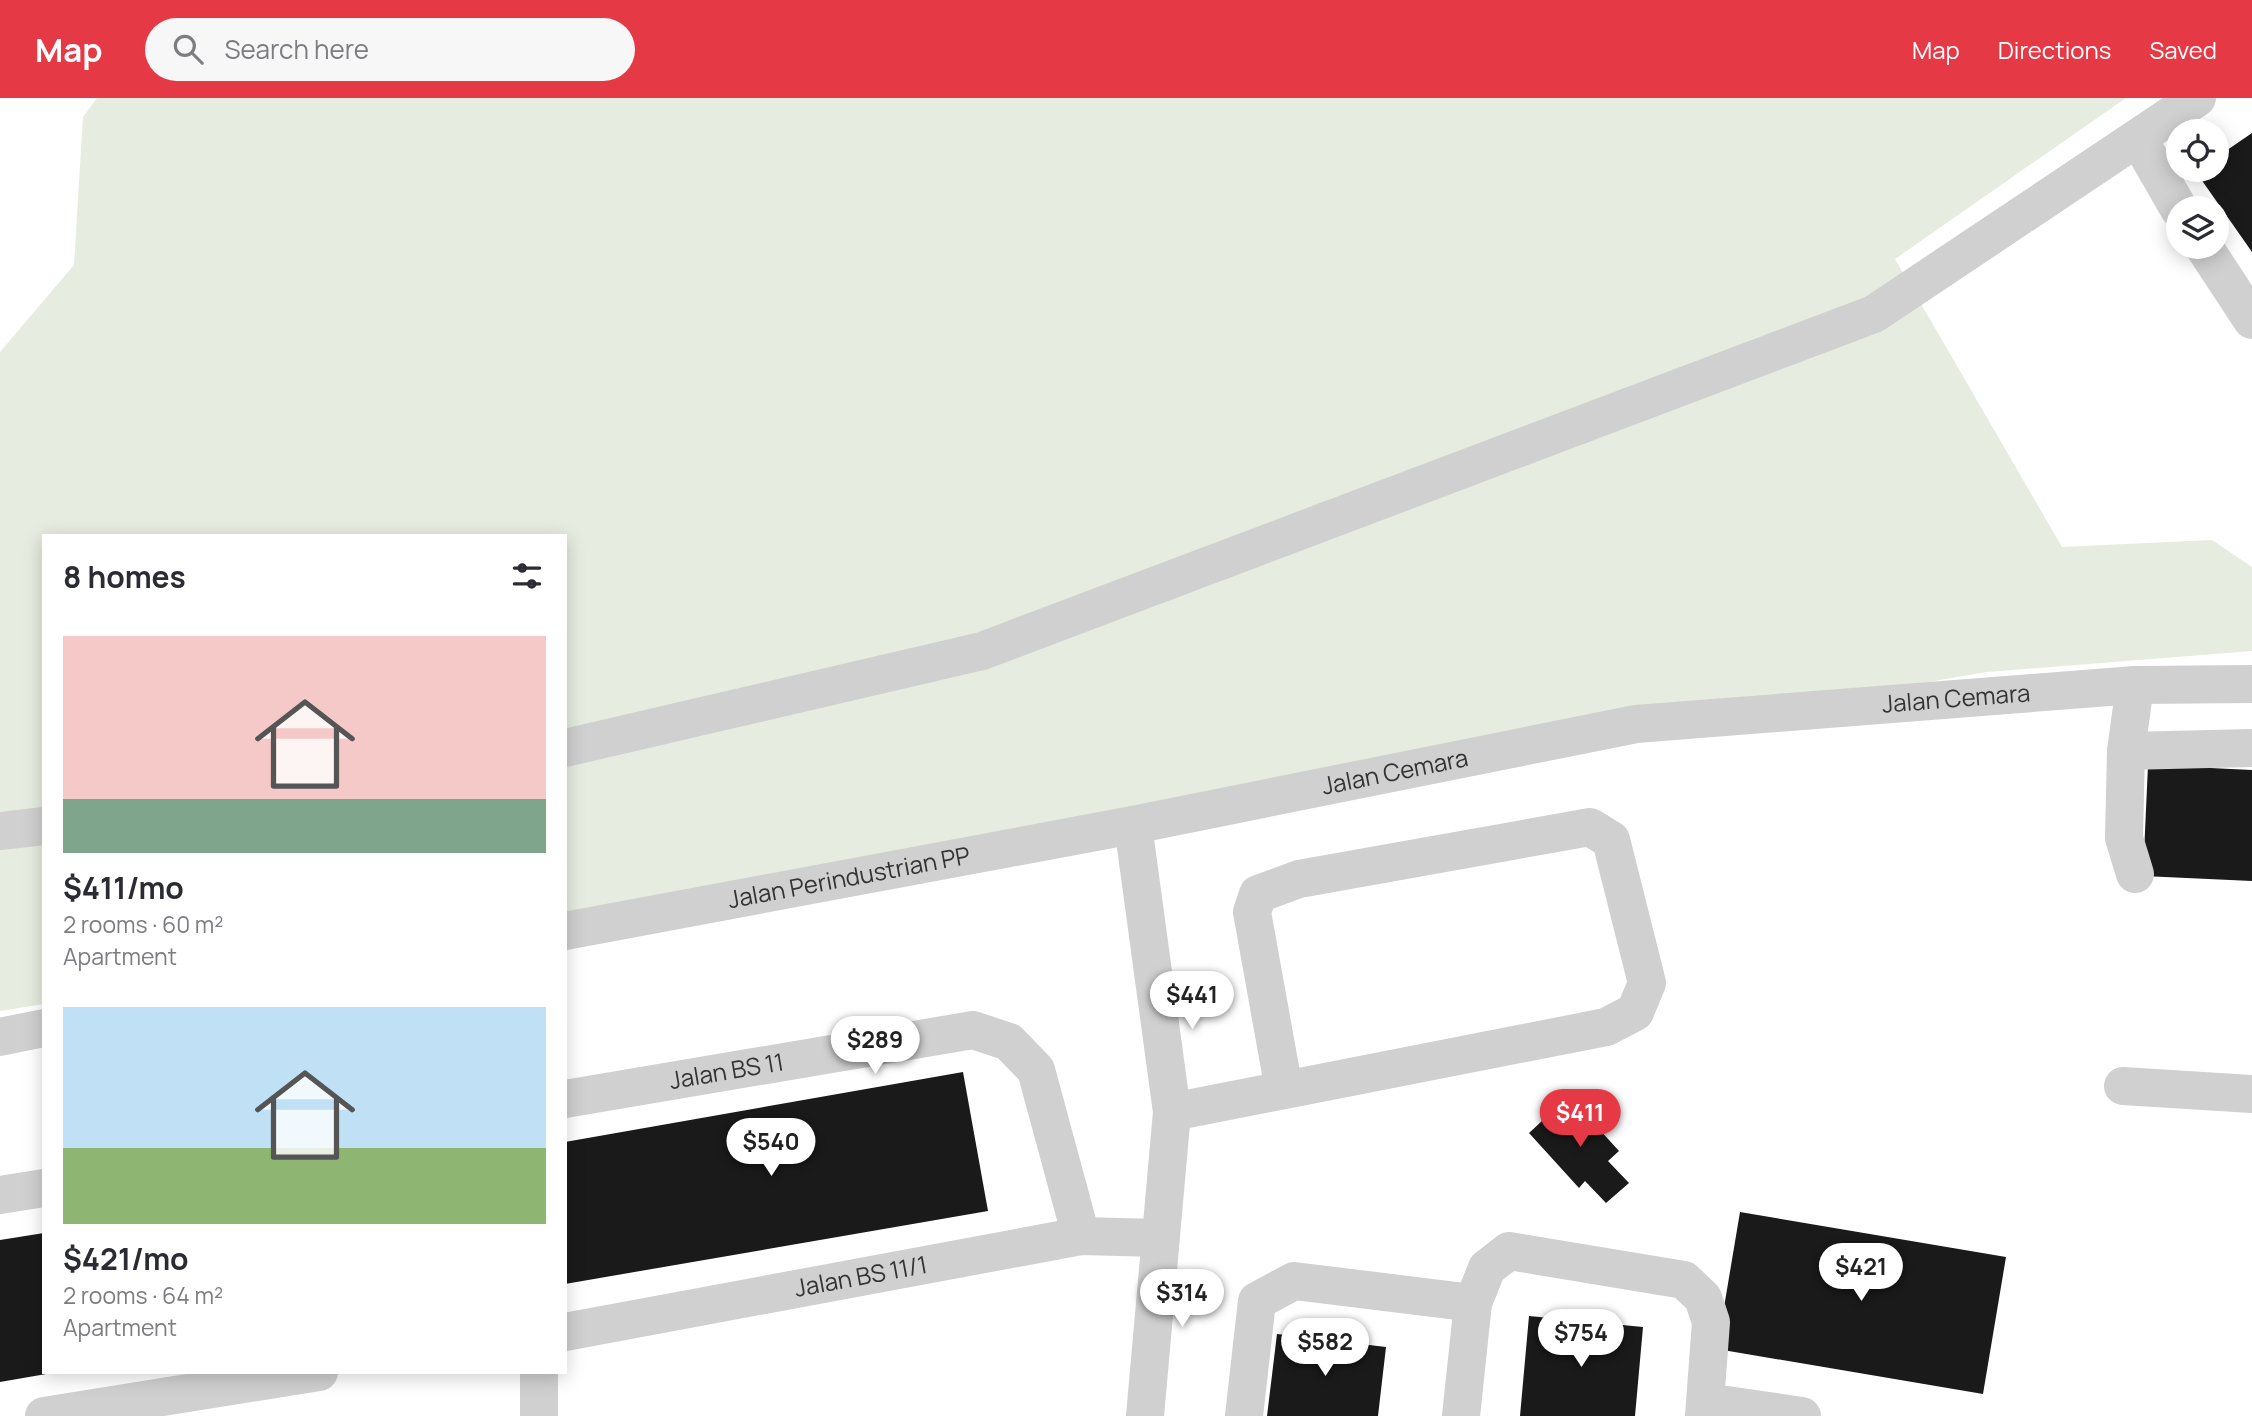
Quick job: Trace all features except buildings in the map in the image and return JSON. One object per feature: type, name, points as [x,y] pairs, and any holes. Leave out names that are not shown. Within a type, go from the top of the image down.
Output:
[{"type":"street","points":[[567,748],[982,651],[1874,314],[2196,98]]},
{"type":"street","points":[[2138,138],[2171,196]]},
{"type":"street","points":[[2212,259],[2252,320]]},
{"type":"street","name":"Jalan Cemara","points":[[1133,825],[1636,724],[2135,685],[2252,684]]},
{"type":"street","points":[[2135,685],[2126,751],[2124,838],[2135,874]]},
{"type":"street","points":[[2126,751],[2252,748]]},
{"type":"street","points":[[1133,825],[1172,1112],[1145,1416]]},
{"type":"street","name":"Jalan Perindustrian PP","points":[[567,931],[1133,825]]},
{"type":"street","points":[[0,831],[42,826]]},
{"type":"street","points":[[1172,1112],[1606,1027],[1635,1012],[1647,983],[1611,840],[1590,827],[1299,879],[1258,894],[1252,912],[1284,1090]]},
{"type":"street","points":[[0,1037],[42,1028]]},
{"type":"street","name":"Jalan BS 11","points":[[567,1099],[973,1030],[1009,1042],[1036,1070],[1081,1236]]},
{"type":"street","points":[[2123,1086],[2252,1094]]},
{"type":"street","points":[[0,1195],[42,1188]]},
{"type":"street","name":"Jalan BS 11/1","points":[[567,1332],[1081,1236],[1159,1238]]},
{"type":"street","points":[[1461,1416],[1473,1303],[1487,1268],[1509,1251],[1684,1280],[1703,1298],[1711,1322],[1705,1409],[1802,1416]]},
{"type":"street","points":[[1244,1416],[1257,1301],[1294,1281],[1473,1303]]},
{"type":"street","points":[[44,1416],[306,1374]]},
{"type":"street","points":[[539,1374],[539,1416]]},
{"type":"shaded area","points":[[97,98],[2126,98],[1895,259],[2062,547],[2212,540],[2252,567],[2252,651],[1987,672],[567,915],[567,534],[42,534],[42,1004],[0,1011],[0,352],[74,265],[83,117]]}]
